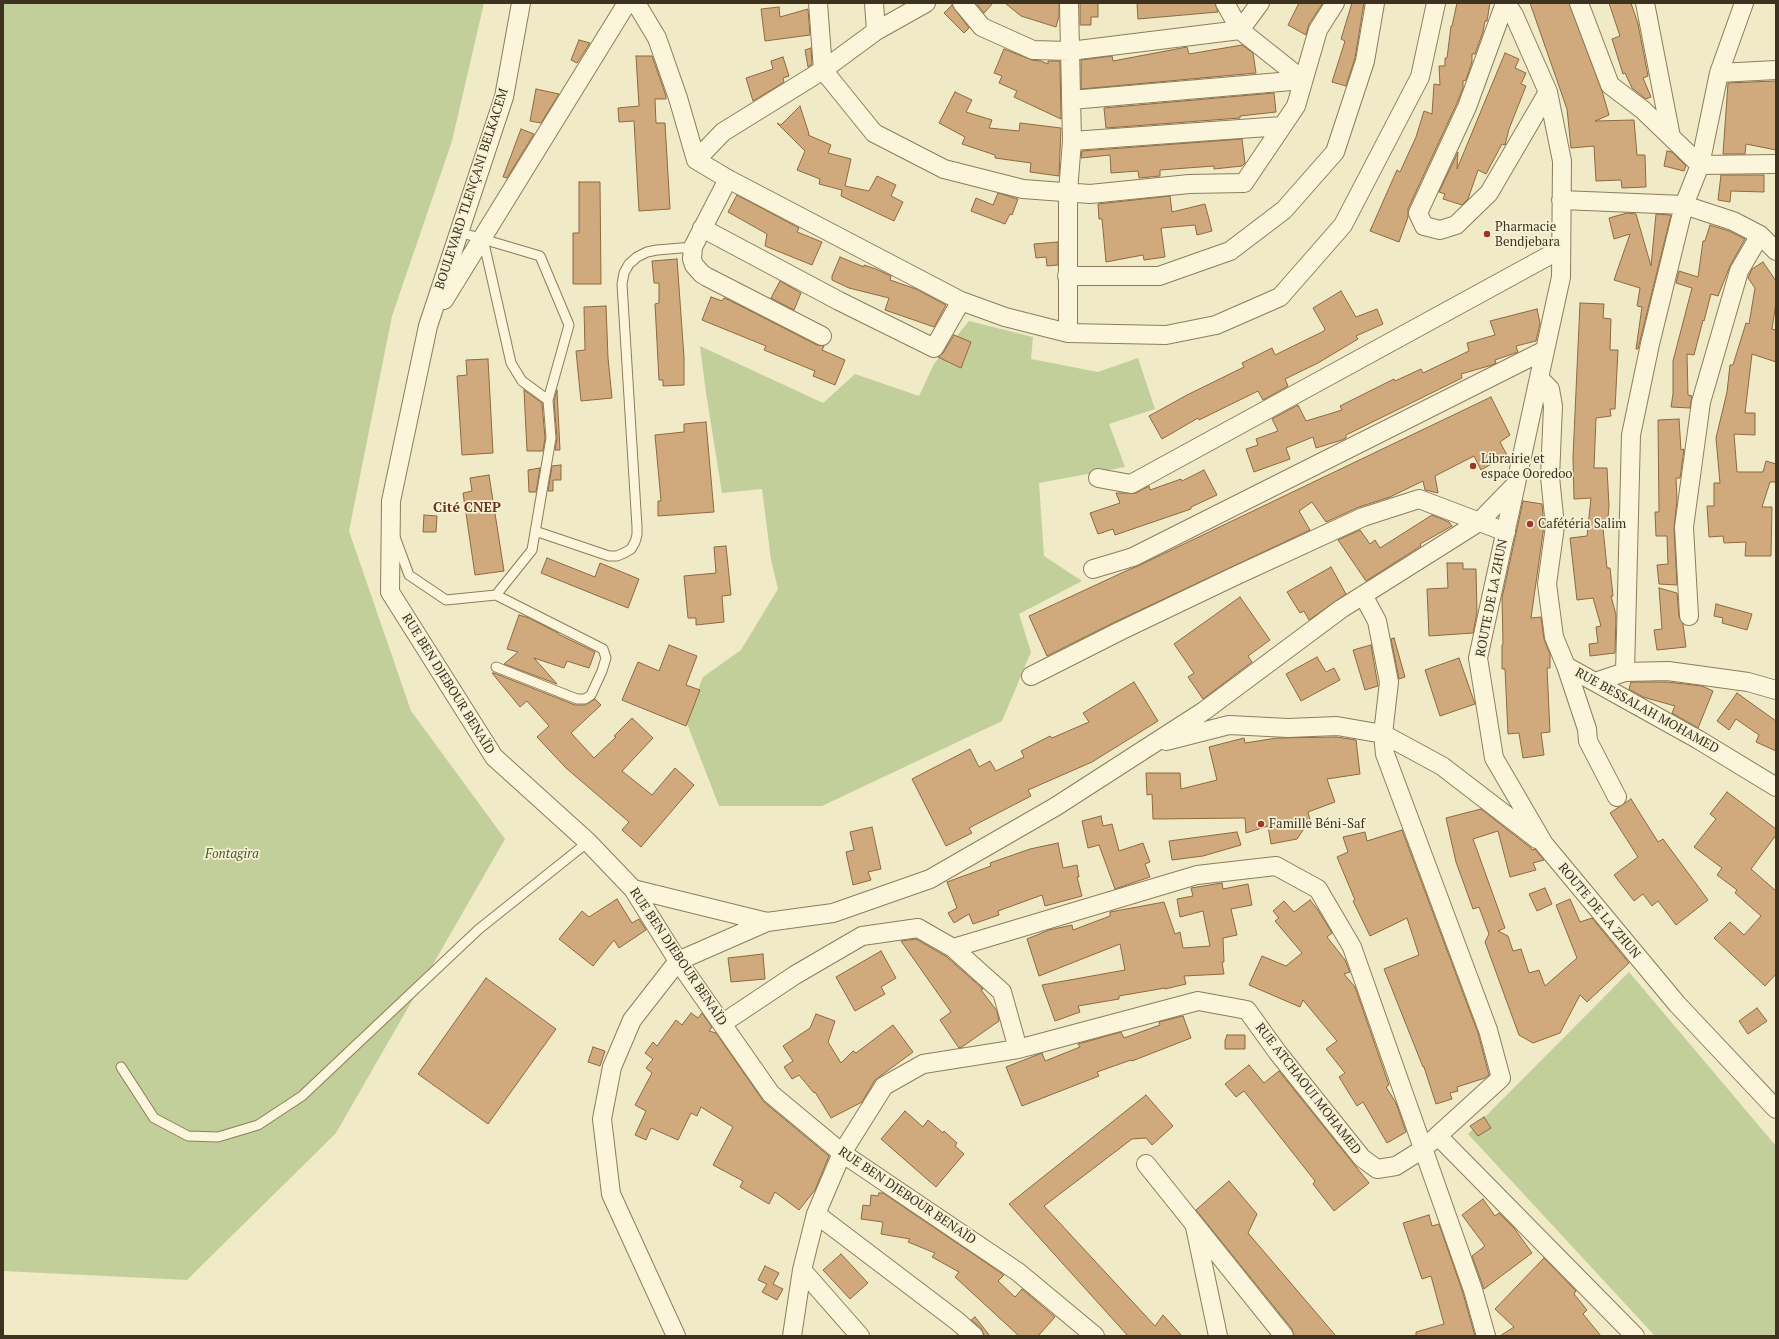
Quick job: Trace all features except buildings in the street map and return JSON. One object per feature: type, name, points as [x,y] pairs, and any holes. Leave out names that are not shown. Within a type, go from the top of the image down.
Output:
[{"type":"street","name":"BOULEVARD TLENÇANI BELKACEM","points":[[448,284],[459,232],[504,97],[521,3]]},
{"type":"street","points":[[818,3],[823,70],[874,133],[944,169],[1023,189],[1090,194],[1189,184],[1244,184],[1296,106],[1318,30],[1335,3]]},
{"type":"street","points":[[874,3],[876,31]]},
{"type":"street","points":[[696,160],[723,132],[823,70],[876,31],[926,3]]},
{"type":"street","points":[[962,3],[982,27],[1034,50],[1070,51],[1240,30],[1260,3]]},
{"type":"street","points":[[1068,333],[1068,192],[1072,141],[1069,3]]},
{"type":"street","points":[[1225,3],[1240,30],[1303,80]]},
{"type":"street","points":[[1067,276],[1159,276],[1230,251],[1284,210],[1335,152],[1364,61],[1375,3]]},
{"type":"street","points":[[448,284],[483,238],[628,4],[657,38],[678,98],[696,160],[728,179],[961,301],[1005,317],[1068,333],[1166,335],[1216,325],[1280,297],[1344,225],[1420,77],[1436,3]]},
{"type":"street","points":[[1506,3],[1467,107],[1418,213],[1424,226],[1440,230],[1456,225],[1489,193],[1548,92]]},
{"type":"street","name":"ROUTE DE LA ZHUN","points":[[1506,3],[1514,15],[1548,92],[1562,161],[1561,277],[1478,658],[1494,758],[1544,844],[1677,1004],[1776,1109]]},
{"type":"street","points":[[1579,3],[1610,85],[1644,110],[1700,165],[1776,164]]},
{"type":"street","points":[[1644,3],[1671,137]]},
{"type":"street","points":[[1625,672],[1631,435],[1650,344],[1684,204],[1700,165],[1719,73],[1744,3]]},
{"type":"street","points":[[1719,73],[1776,70]]},
{"type":"street","points":[[1070,100],[1303,80]]},
{"type":"street","points":[[1072,141],[1282,126]]},
{"type":"street","points":[[728,179],[693,247],[692,259],[694,265],[702,274],[822,336]]},
{"type":"street","points":[[1562,200],[1684,204],[1733,221],[1760,235],[1776,251]]},
{"type":"street","points":[[702,228],[839,301],[934,348],[961,301]]},
{"type":"street","points":[[1689,616],[1684,527],[1701,402],[1739,271],[1760,235]]},
{"type":"street","points":[[1098,478],[1131,484],[1561,249]]},
{"type":"street","name":"RUE BEN DJEBOUR BENAÏD","points":[[448,284],[428,326],[391,501],[390,592],[494,757],[588,842],[633,889],[678,961],[723,1023],[771,1094],[842,1153],[1018,1272],[1095,1336]]},
{"type":"street","points":[[1093,569],[1133,557],[1545,350]]},
{"type":"street","name":"RUE BESSALAH MOHAMED","points":[[1539,378],[1550,389],[1553,406],[1550,477],[1555,526],[1547,584],[1554,637],[1566,666],[1699,740],[1776,787]]},
{"type":"street","points":[[676,1336],[611,1194],[602,1119],[612,1068],[632,1020],[678,961],[767,922],[833,913],[930,879],[1056,807],[1204,711],[1341,609],[1479,522],[1516,484]]},
{"type":"street","points":[[1031,676],[1127,627],[1363,517],[1419,499],[1506,532]]},
{"type":"street","name":"RUE ATCHAOUI MOHAMED","points":[[792,1336],[802,1270],[816,1214],[842,1153],[884,1086],[923,1064],[1018,1048],[1198,1001],[1247,1010],[1278,1053],[1362,1158],[1377,1168],[1396,1166],[1423,1149],[1501,1078],[1488,1030],[1385,754],[1383,734],[1389,682],[1377,621],[1364,595]]},
{"type":"street","points":[[1566,666],[1587,729],[1588,741],[1617,797]]},
{"type":"street","points":[[1595,682],[1625,672],[1668,670],[1748,682],[1776,690]]},
{"type":"street","points":[[1151,745],[1229,725],[1288,728],[1337,726],[1383,734],[1442,766],[1544,844]]},
{"type":"street","points":[[953,948],[1197,875],[1276,866],[1318,889],[1352,947],[1473,1290],[1486,1336]]},
{"type":"street","points":[[633,889],[767,922]]},
{"type":"street","points":[[723,1023],[795,975],[862,936],[918,928],[953,948],[1002,992],[1018,1048]]},
{"type":"street","points":[[1438,1136],[1635,1336]]},
{"type":"street","points":[[1146,1164],[1284,1336]]},
{"type":"street","points":[[816,1214],[957,1321],[974,1336]]},
{"type":"street","points":[[1194,1224],[1218,1336]]},
{"type":"street","points":[[802,1270],[860,1336]]},
{"type":"lane","points":[[459,232],[540,256],[569,325],[548,400],[551,438],[532,550],[496,595]]},
{"type":"lane","points":[[483,238],[511,363],[522,381],[548,400]]},
{"type":"lane","points":[[535,531],[609,556],[624,554],[635,542],[637,527],[622,284],[624,273],[629,264],[637,257],[647,252],[693,247]]},
{"type":"lane","points":[[391,525],[410,575]]},
{"type":"lane","points":[[390,572],[410,575],[446,600],[496,595],[603,648],[606,658],[591,695],[585,699],[577,699],[496,667]]},
{"type":"lane","points":[[121,1067],[154,1118],[188,1136],[218,1137],[258,1125],[302,1096],[479,929],[588,842]]},
{"type":"green space","name":"Fontagira","points":[[3,3],[484,3],[452,141],[392,316],[349,531],[411,711],[505,839],[336,1133],[187,1280],[3,1271]]},
{"type":"green space","points":[[969,321],[1033,337],[1031,359],[1098,372],[1138,358],[1155,409],[1109,424],[1125,467],[1039,483],[1044,556],[1082,581],[1019,614],[1031,652],[1002,721],[822,806],[719,806],[686,721],[703,677],[741,650],[778,589],[771,560],[762,489],[722,493],[700,346],[823,403],[855,374],[919,396],[934,364]]},
{"type":"green space","points":[[1629,972],[1776,1146],[1776,1336],[1655,1336],[1468,1134]]},
{"type":"place","name":"Pharmacie Bendjebara","points":[[1487,234]]},
{"type":"place","name":"Librairie et espace Ooredoo","points":[[1473,466]]},
{"type":"place","name":"Cafétéria Salim","points":[[1530,524]]},
{"type":"place","name":"Famille Béni-Saf","points":[[1261,824]]},
{"type":"district","name":"Cité CNEP","points":[[467,508]]}]
